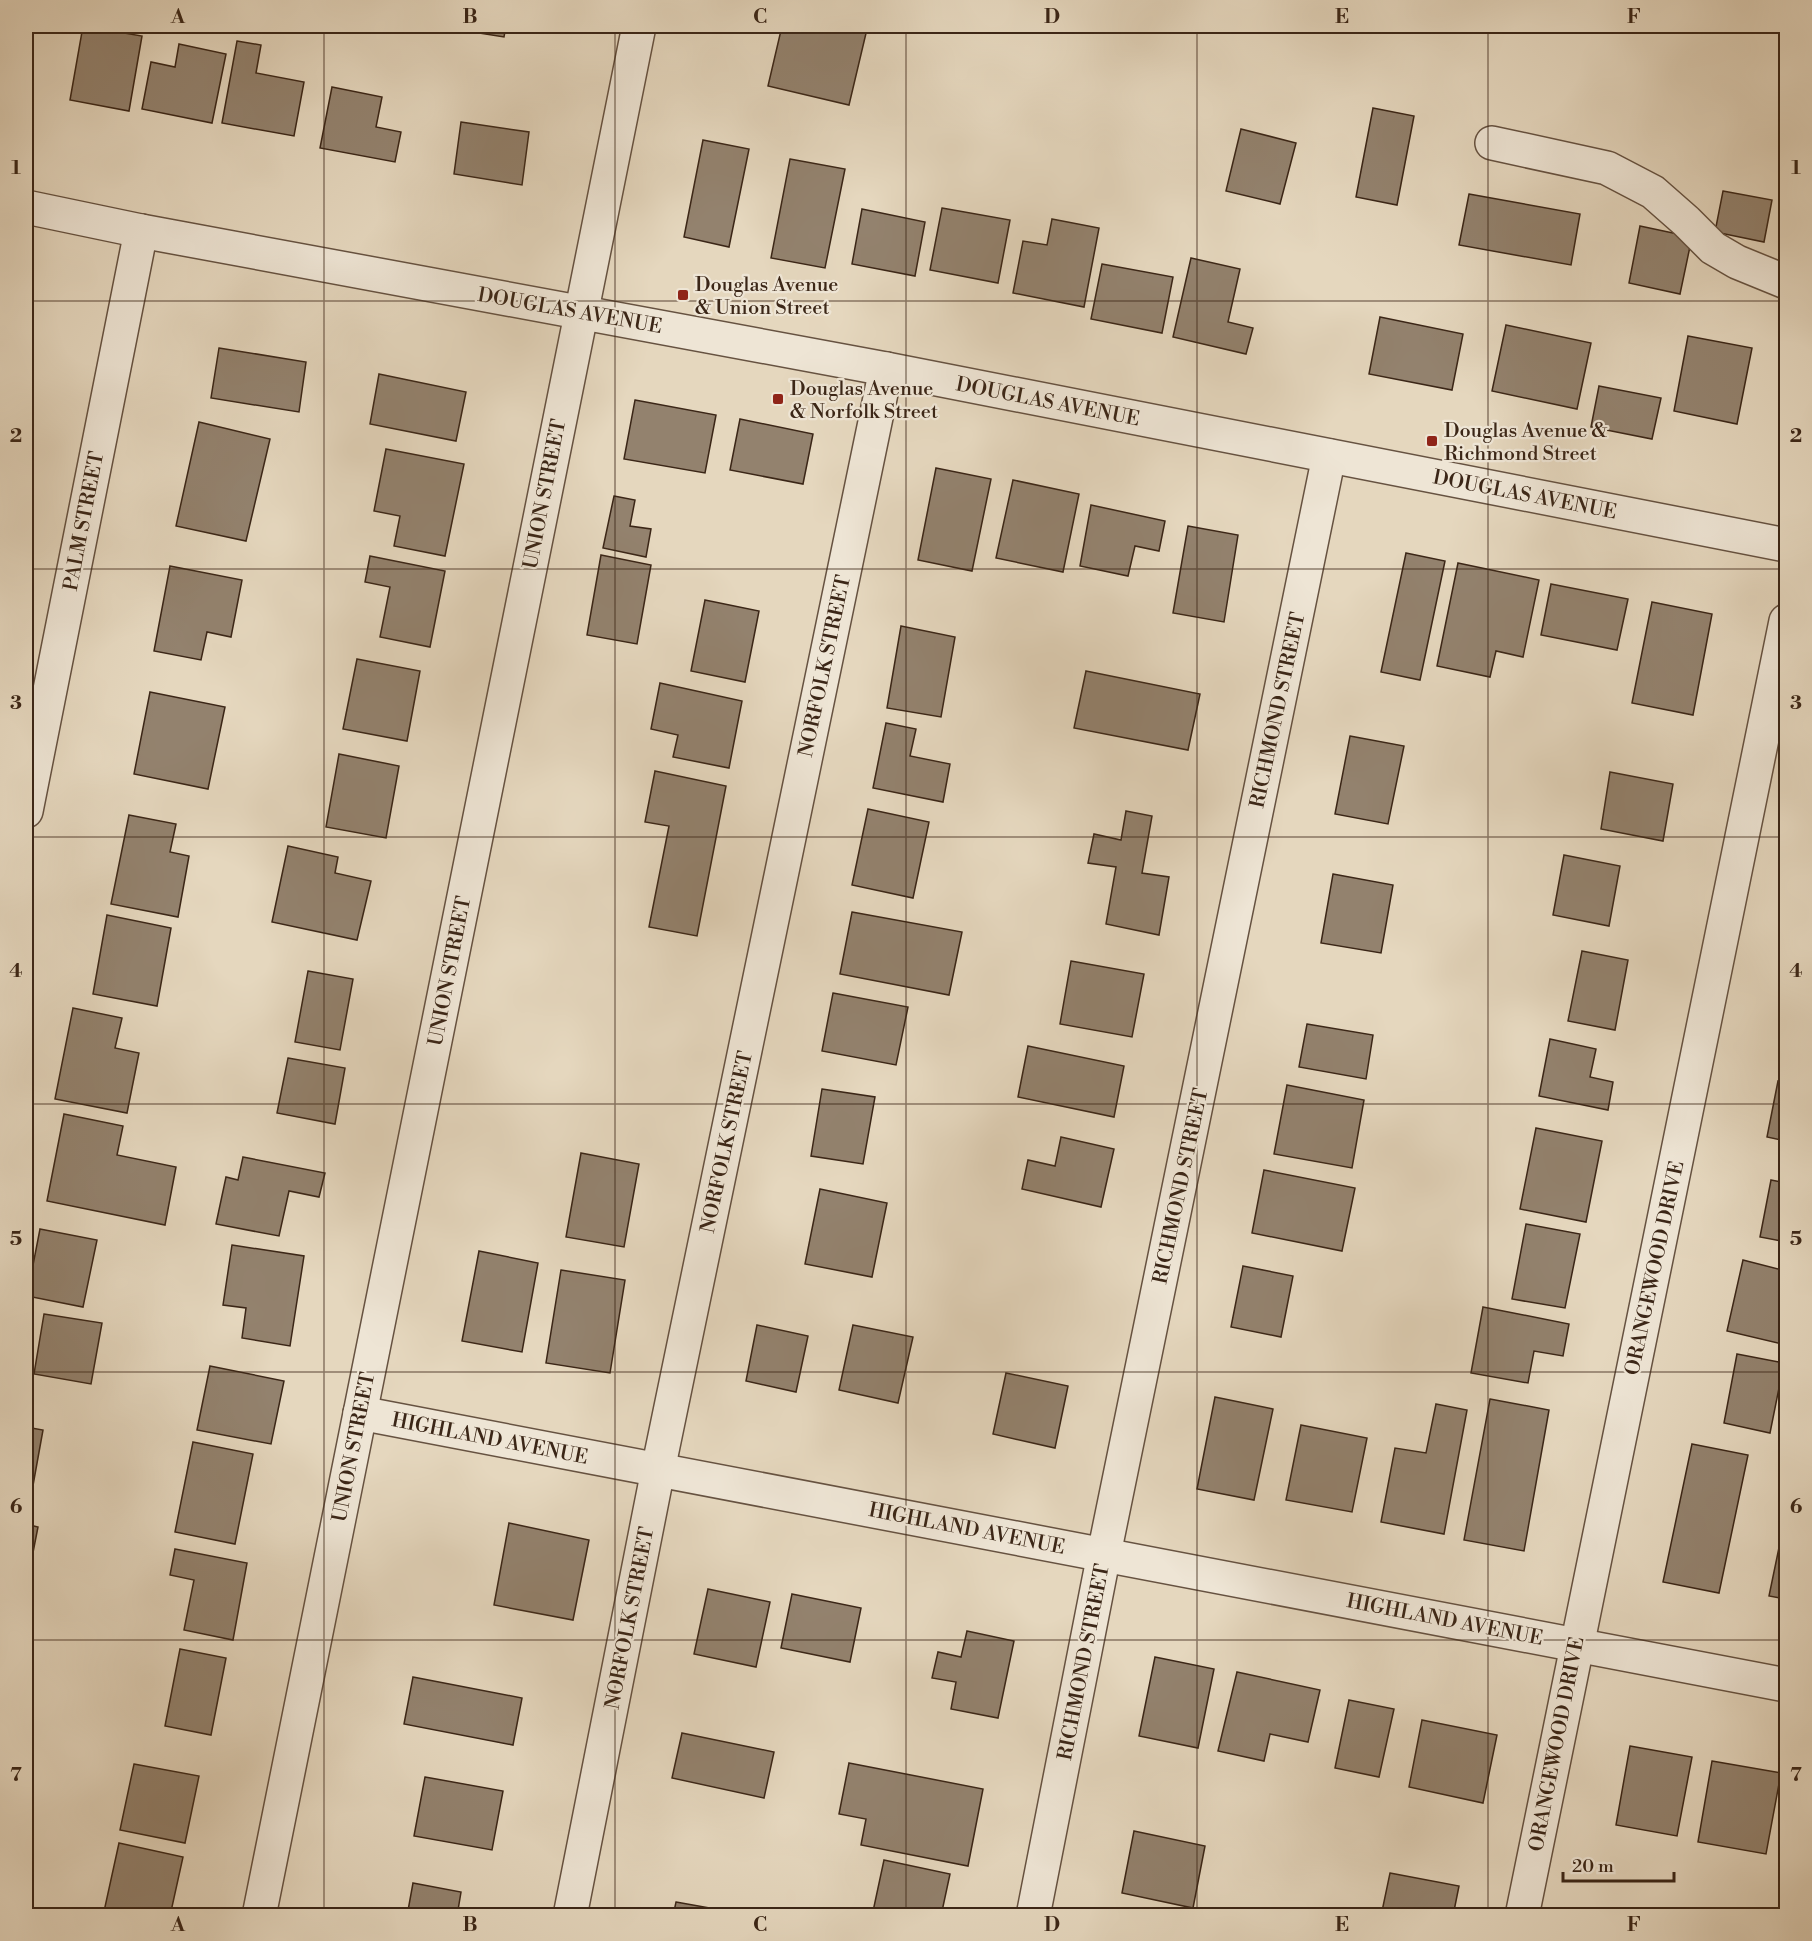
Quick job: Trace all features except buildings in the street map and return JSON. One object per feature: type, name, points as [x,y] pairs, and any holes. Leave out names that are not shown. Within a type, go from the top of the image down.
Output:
[{"type":"street","name":"UNION STREET","points":[[259,1916],[639,26]]},
{"type":"street","points":[[1492,143],[1607,168],[1653,192],[1713,248],[1737,262],[1786,282]]},
{"type":"street","name":"DOUGLAS AVENUE","points":[[26,207],[141,231],[886,369],[1786,545]]},
{"type":"street","name":"PALM STREET","points":[[26,811],[141,231]]},
{"type":"street","name":"NORFOLK STREET","points":[[570,1916],[658,1470],[886,369]]},
{"type":"street","name":"RICHMOND STREET","points":[[1033,1916],[1104,1554],[1329,456]]},
{"type":"street","name":"ORANGEWOOD DRIVE","points":[[1522,1916],[1786,621]]},
{"type":"street","name":"HIGHLAND AVENUE","points":[[360,1413],[1786,1685]]},
{"type":"place","name":"Douglas Avenue & Union Street","points":[[683,295]]},
{"type":"place","name":"Douglas Avenue & Norfolk Street","points":[[778,399]]},
{"type":"place","name":"Douglas Avenue & Richmond Street","points":[[1432,441]]}]
